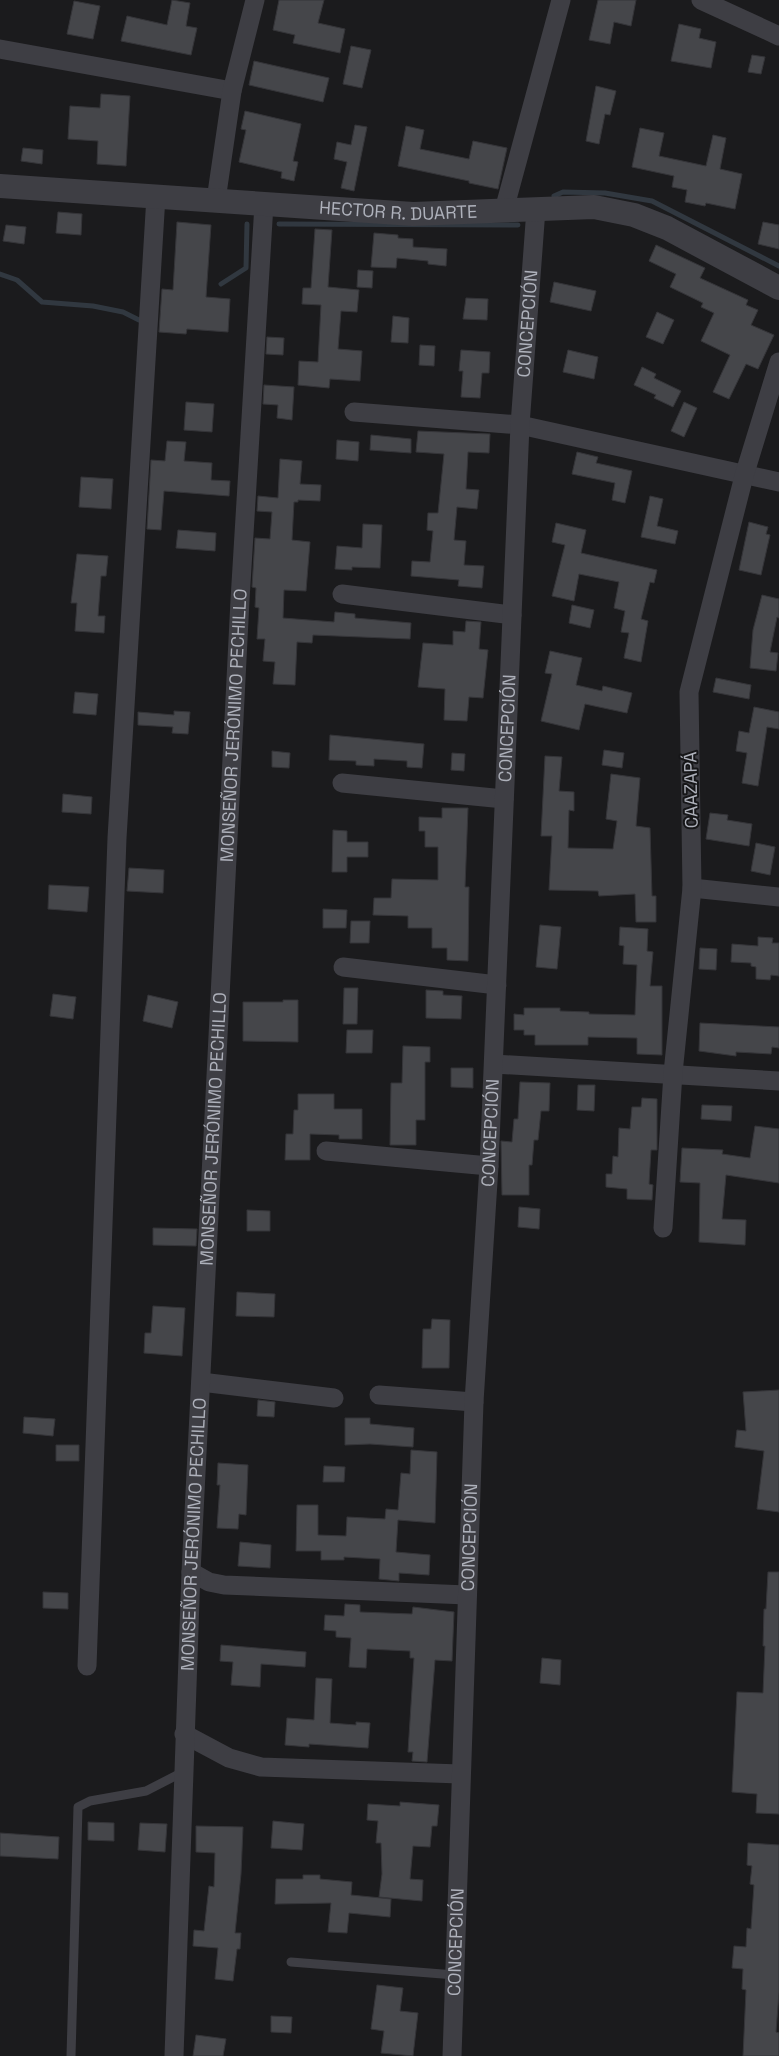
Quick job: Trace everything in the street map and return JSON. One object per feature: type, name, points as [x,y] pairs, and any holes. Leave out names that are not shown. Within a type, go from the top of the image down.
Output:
[{"type":"street","points":[[216,200],[232,91],[255,0]]},
{"type":"street","points":[[504,210],[561,0]]},
{"type":"street","points":[[701,0],[779,36]]},
{"type":"street","points":[[0,48],[232,91]]},
{"type":"street","name":"HECTOR R. DUARTE","points":[[0,186],[413,214],[594,208],[634,215],[667,228],[779,288]]},
{"type":"street","points":[[87,1666],[117,838],[156,196]]},
{"type":"street","name":"MONSEÑOR JERÓNIMO PECHILLO","points":[[174,2056],[191,1572],[240,600],[264,204]]},
{"type":"street","name":"CONCEPCIÓN","points":[[452,2056],[474,1402],[494,1064],[520,425],[536,209]]},
{"type":"street","name":"CAAZAPÁ","points":[[663,1228],[673,1073],[692,888],[689,692],[744,476],[779,362]]},
{"type":"street","points":[[354,412],[520,425],[744,476],[779,482]]},
{"type":"street","points":[[342,594],[512,615]]},
{"type":"street","points":[[342,783],[504,799]]},
{"type":"street","points":[[692,888],[779,896]]},
{"type":"street","points":[[343,967],[497,984]]},
{"type":"street","points":[[494,1064],[673,1073],[779,1081]]},
{"type":"street","points":[[326,1151],[489,1166]]},
{"type":"street","points":[[201,1382],[334,1398]]},
{"type":"street","points":[[379,1395],[474,1402]]},
{"type":"street","points":[[191,1572],[209,1582],[224,1585],[467,1595]]},
{"type":"street","points":[[184,1734],[229,1758],[260,1767],[460,1774]]},
{"type":"lane","points":[[71,2056],[78,1807],[90,1801],[146,1791],[183,1772]]},
{"type":"lane","points":[[291,1962],[455,1975]]},
{"type":"building","points":[[172,0],[190,3],[186,26],[197,28],[191,55],[121,41],[127,16],[167,25]]},
{"type":"building","points":[[279,0],[324,0],[318,23],[345,29],[340,53],[293,43],[295,35],[273,30]]},
{"type":"building","points":[[598,0],[636,0],[631,26],[614,22],[610,44],[589,40]]},
{"type":"building","points":[[74,1],[100,6],[93,39],[67,34]]},
{"type":"building","points":[[679,24],[701,29],[699,38],[716,42],[711,68],[671,61]]},
{"type":"building","points":[[351,46],[371,50],[362,88],[343,84]]},
{"type":"building","points":[[752,55],[765,57],[761,74],[748,72]]},
{"type":"building","points":[[254,61],[329,78],[323,102],[249,85]]},
{"type":"building","points":[[596,86],[616,91],[610,115],[605,114],[599,144],[586,141]]},
{"type":"building","points":[[101,94],[130,96],[126,166],[97,164],[98,141],[68,139],[70,106],[100,108]]},
{"type":"building","points":[[245,111],[301,124],[293,161],[298,162],[294,181],[281,178],[282,172],[239,162],[246,130],[241,129]]},
{"type":"building","points":[[355,125],[367,127],[354,191],[341,188],[347,162],[334,159],[337,142],[351,145]]},
{"type":"building","points":[[406,126],[424,130],[420,149],[469,159],[473,141],[507,148],[498,189],[398,166]]},
{"type":"building","points":[[640,128],[664,133],[659,156],[706,166],[713,135],[726,138],[720,169],[742,174],[735,209],[706,203],[705,206],[685,202],[687,190],[672,187],[674,176],[632,167]]},
{"type":"building","points":[[23,148],[43,150],[42,164],[21,161]]},
{"type":"building","points":[[58,212],[82,214],[81,235],[56,233]]},
{"type":"building","points":[[177,222],[211,225],[206,297],[230,299],[228,332],[187,329],[186,334],[159,332],[162,289],[173,290]]},
{"type":"building","points":[[763,222],[779,225],[779,249],[758,244]]},
{"type":"building","points":[[6,225],[26,227],[24,244],[3,241]]},
{"type":"building","points":[[315,229],[332,230],[328,287],[359,290],[357,312],[341,311],[338,349],[362,351],[360,381],[330,379],[329,388],[298,385],[299,361],[318,362],[321,305],[302,304],[303,288],[311,288]]},
{"type":"building","points":[[374,233],[398,235],[398,238],[413,239],[413,247],[447,249],[446,266],[428,264],[428,261],[397,258],[396,268],[371,267]]},
{"type":"building","points":[[656,245],[705,268],[700,278],[748,300],[746,305],[758,310],[751,325],[774,335],[758,369],[746,364],[729,399],[713,392],[730,355],[701,341],[714,313],[701,307],[703,303],[670,287],[676,274],[649,261]]},
{"type":"building","points":[[358,270],[373,271],[372,288],[357,287]]},
{"type":"building","points":[[554,282],[596,291],[591,311],[550,302]]},
{"type":"building","points":[[466,298],[488,299],[487,320],[463,319]]},
{"type":"building","points":[[657,312],[674,320],[663,344],[646,337]]},
{"type":"building","points":[[393,316],[409,318],[408,343],[391,342]]},
{"type":"building","points":[[267,337],[284,338],[283,355],[266,354]]},
{"type":"building","points":[[420,345],[435,346],[434,366],[419,365]]},
{"type":"building","points":[[461,350],[490,352],[489,373],[482,373],[480,398],[461,397],[463,371],[459,371]]},
{"type":"building","points":[[568,350],[598,357],[594,379],[563,372]]},
{"type":"building","points":[[642,367],[656,374],[654,378],[681,391],[673,407],[654,398],[656,395],[634,385]]},
{"type":"building","points":[[264,385],[294,387],[292,420],[277,418],[278,405],[263,404]]},
{"type":"building","points":[[186,402],[214,404],[212,432],[184,430]]},
{"type":"building","points":[[684,402],[697,408],[684,437],[671,431]]},
{"type":"building","points":[[418,431],[490,434],[489,453],[468,452],[466,489],[479,490],[477,509],[457,507],[454,540],[466,541],[464,565],[484,566],[482,588],[458,586],[459,580],[411,576],[412,561],[430,562],[433,531],[427,530],[428,513],[438,513],[444,454],[416,452]]},
{"type":"building","points":[[371,435],[411,439],[411,453],[370,450]]},
{"type":"building","points":[[337,440],[359,442],[358,461],[336,459]]},
{"type":"building","points":[[167,441],[186,442],[184,461],[212,463],[211,480],[230,481],[229,496],[164,491],[161,530],[147,529],[151,460],[165,461]]},
{"type":"building","points":[[577,452],[598,457],[596,463],[632,471],[625,503],[612,500],[615,483],[572,474]]},
{"type":"building","points":[[280,459],[302,461],[300,484],[321,485],[320,501],[298,500],[298,502],[294,502],[292,540],[310,542],[306,591],[284,590],[283,618],[334,622],[335,612],[355,614],[355,618],[411,623],[410,639],[313,635],[312,643],[297,642],[295,685],[273,684],[275,662],[263,661],[265,639],[257,639],[259,608],[255,607],[256,588],[252,587],[255,538],[270,539],[272,512],[257,511],[258,496],[278,498]]},
{"type":"building","points":[[81,477],[113,479],[111,509],[79,507]]},
{"type":"building","points":[[650,496],[663,499],[657,526],[678,531],[675,544],[641,537]]},
{"type":"building","points":[[749,522],[768,527],[766,534],[770,535],[761,575],[739,570]]},
{"type":"building","points":[[556,523],[586,530],[581,553],[657,570],[654,583],[650,582],[641,619],[648,621],[641,662],[624,658],[629,633],[621,632],[625,611],[614,608],[619,582],[579,574],[574,601],[552,596],[565,545],[552,542]]},
{"type":"building","points":[[363,524],[382,525],[380,568],[352,567],[352,570],[335,569],[337,546],[362,548]]},
{"type":"building","points":[[178,530],[216,533],[215,551],[176,548]]},
{"type":"building","points":[[77,554],[108,556],[106,576],[101,576],[98,616],[105,616],[104,633],[75,631],[77,603],[71,603]]},
{"type":"building","points":[[762,595],[779,599],[779,618],[777,617],[770,652],[778,653],[776,671],[750,668],[753,630]]},
{"type":"building","points":[[572,605],[594,610],[590,628],[569,623]]},
{"type":"building","points":[[466,621],[481,622],[479,649],[488,650],[483,698],[469,697],[467,721],[444,720],[445,689],[418,687],[423,643],[453,645],[453,631],[465,632]]},
{"type":"building","points":[[550,651],[582,658],[576,685],[602,691],[603,686],[632,693],[627,713],[585,704],[579,730],[541,721],[552,674],[545,673]]},
{"type":"building","points":[[716,678],[751,685],[749,699],[713,692]]},
{"type":"building","points":[[75,692],[98,694],[96,715],[73,713]]},
{"type":"building","points":[[754,707],[779,712],[779,729],[767,727],[758,786],[742,783],[747,753],[736,751],[739,731],[749,733]]},
{"type":"building","points":[[174,711],[190,712],[188,734],[172,733],[173,727],[138,725],[138,712],[174,715]]},
{"type":"building","points":[[330,735],[424,744],[422,768],[407,767],[407,761],[374,759],[374,766],[356,765],[356,761],[329,760]]},
{"type":"building","points":[[604,750],[624,753],[622,768],[602,765]]},
{"type":"building","points":[[272,751],[290,753],[289,768],[272,767]]},
{"type":"building","points":[[452,753],[465,754],[464,771],[451,770]]},
{"type":"building","points":[[545,756],[562,757],[559,791],[574,792],[574,811],[569,810],[568,848],[613,849],[617,821],[606,819],[611,774],[640,778],[636,826],[650,828],[652,896],[656,896],[656,922],[636,922],[635,894],[599,896],[598,891],[549,890],[552,836],[541,836]]},
{"type":"building","points":[[63,794],[92,797],[91,814],[62,812]]},
{"type":"building","points":[[442,808],[468,808],[465,887],[469,887],[468,961],[447,960],[447,948],[432,948],[432,928],[408,928],[408,916],[373,915],[374,898],[391,898],[392,879],[438,880],[438,847],[425,847],[425,831],[419,831],[419,817],[442,818]]},
{"type":"building","points":[[710,813],[728,815],[727,820],[752,824],[749,846],[706,839]]},
{"type":"building","points":[[333,830],[347,831],[347,842],[368,842],[368,857],[347,857],[347,872],[332,872]]},
{"type":"building","points":[[756,843],[775,847],[770,875],[751,871]]},
{"type":"building","points":[[129,868],[164,870],[163,893],[127,891]]},
{"type":"building","points":[[49,885],[89,887],[87,912],[48,909]]},
{"type":"building","points":[[323,909],[347,910],[346,928],[323,928]]},
{"type":"building","points":[[351,921],[370,921],[369,943],[350,943]]},
{"type":"building","points":[[540,925],[561,927],[557,969],[536,967]]},
{"type":"building","points":[[620,927],[648,929],[647,951],[653,952],[650,986],[662,986],[662,1055],[637,1054],[637,1038],[588,1037],[588,1045],[535,1045],[535,1035],[524,1035],[524,1030],[514,1030],[514,1014],[524,1015],[524,1008],[560,1008],[560,1011],[589,1012],[589,1014],[635,1015],[637,965],[623,964],[624,946],[619,945]]},
{"type":"building","points":[[758,937],[773,938],[772,943],[779,943],[779,976],[771,975],[770,980],[756,979],[756,967],[751,966],[751,963],[731,962],[732,944],[758,946]]},
{"type":"building","points":[[700,948],[717,949],[716,970],[699,969]]},
{"type":"building","points":[[344,988],[358,988],[357,1024],[343,1024]]},
{"type":"building","points":[[426,990],[443,991],[443,995],[462,996],[461,1019],[426,1018]]},
{"type":"building","points":[[53,994],[76,997],[73,1019],[50,1016]]},
{"type":"building","points":[[148,995],[178,1002],[172,1028],[143,1021]]},
{"type":"building","points":[[283,1000],[298,1000],[298,1042],[243,1041],[243,1002],[283,1002]]},
{"type":"building","points":[[700,1023],[779,1027],[779,1048],[772,1047],[771,1054],[736,1052],[736,1056],[699,1051]]},
{"type":"building","points":[[347,1030],[373,1030],[372,1053],[346,1053]]},
{"type":"building","points":[[403,1046],[430,1047],[430,1062],[425,1062],[425,1120],[416,1120],[416,1145],[390,1145],[391,1083],[402,1083]]},
{"type":"building","points":[[451,1068],[473,1068],[473,1088],[451,1087]]},
{"type":"building","points":[[520,1082],[550,1083],[549,1111],[541,1111],[538,1140],[534,1140],[532,1165],[529,1165],[529,1195],[502,1195],[501,1141],[512,1142],[514,1119],[518,1119]]},
{"type":"building","points":[[578,1085],[595,1085],[594,1111],[577,1110]]},
{"type":"building","points":[[298,1094],[334,1094],[334,1109],[362,1109],[362,1139],[339,1139],[339,1135],[310,1134],[310,1160],[285,1160],[286,1134],[293,1134],[294,1110],[298,1110]]},
{"type":"building","points":[[642,1098],[657,1099],[657,1150],[651,1150],[649,1184],[653,1185],[652,1200],[627,1199],[627,1189],[606,1187],[606,1174],[612,1174],[613,1156],[618,1157],[619,1128],[630,1129],[632,1107],[641,1107]]},
{"type":"building","points":[[702,1105],[732,1106],[731,1121],[701,1119]]},
{"type":"building","points":[[755,1126],[779,1129],[779,1183],[726,1175],[722,1219],[746,1220],[745,1245],[699,1242],[700,1183],[680,1182],[682,1148],[723,1150],[722,1154],[750,1158]]},
{"type":"building","points":[[519,1207],[540,1209],[539,1229],[518,1227]]},
{"type":"building","points":[[247,1210],[270,1211],[270,1231],[247,1231]]},
{"type":"building","points":[[153,1228],[197,1229],[196,1246],[153,1245]]},
{"type":"building","points":[[237,1292],[275,1294],[274,1317],[236,1316]]},
{"type":"building","points":[[153,1306],[185,1308],[182,1356],[144,1353],[145,1333],[151,1333]]},
{"type":"building","points":[[432,1319],[450,1320],[449,1368],[422,1368],[423,1329],[431,1329]]},
{"type":"building","points":[[779,1390],[779,1512],[757,1509],[764,1451],[735,1447],[737,1430],[746,1431],[743,1392]]},
{"type":"building","points":[[258,1400],[275,1402],[274,1417],[257,1416]]},
{"type":"building","points":[[24,1417],[55,1419],[53,1436],[23,1433]]},
{"type":"building","points":[[345,1418],[370,1418],[370,1424],[414,1428],[413,1447],[370,1444],[345,1445]]},
{"type":"building","points":[[56,1445],[79,1445],[79,1461],[56,1461]]},
{"type":"building","points":[[411,1450],[437,1452],[435,1523],[398,1520],[396,1552],[430,1555],[429,1575],[399,1573],[399,1581],[379,1579],[380,1559],[344,1557],[344,1560],[321,1560],[321,1551],[296,1551],[297,1505],[318,1505],[318,1535],[346,1536],[347,1517],[385,1519],[386,1509],[398,1510],[401,1473],[410,1474]]},
{"type":"building","points":[[218,1463],[248,1465],[246,1515],[239,1514],[238,1529],[217,1528],[220,1485],[217,1485]]},
{"type":"building","points":[[324,1466],[345,1467],[344,1482],[323,1482]]},
{"type":"building","points":[[240,1542],[271,1545],[270,1568],[238,1566]]},
{"type":"building","points":[[768,1572],[779,1572],[779,1814],[756,1813],[757,1794],[732,1792],[737,1692],[763,1693],[764,1609],[766,1609]]},
{"type":"building","points":[[43,1592],[68,1593],[68,1609],[43,1608]]},
{"type":"building","points":[[345,1604],[360,1605],[360,1612],[412,1614],[413,1607],[454,1612],[452,1661],[435,1660],[427,1762],[412,1761],[413,1752],[408,1752],[414,1658],[410,1658],[410,1651],[367,1649],[366,1668],[349,1667],[351,1638],[336,1637],[336,1631],[324,1630],[325,1615],[344,1616]]},
{"type":"building","points":[[221,1645],[306,1652],[305,1667],[261,1664],[260,1687],[231,1685],[233,1662],[220,1661]]},
{"type":"building","points":[[542,1658],[561,1660],[560,1685],[540,1683]]},
{"type":"building","points":[[316,1678],[332,1679],[330,1723],[356,1725],[356,1722],[370,1723],[368,1748],[309,1744],[309,1747],[285,1745],[287,1718],[314,1720]]},
{"type":"building","points":[[400,1802],[439,1805],[437,1826],[432,1826],[430,1847],[413,1846],[410,1879],[423,1880],[422,1901],[379,1897],[382,1874],[381,1843],[376,1843],[378,1821],[367,1820],[368,1804],[400,1806]]},
{"type":"building","points":[[273,1821],[304,1824],[302,1850],[271,1848]]},
{"type":"building","points":[[88,1822],[114,1823],[114,1841],[88,1840]]},
{"type":"building","points":[[140,1823],[167,1824],[165,1852],[138,1850]]},
{"type":"building","points":[[196,1826],[243,1827],[241,1874],[235,1933],[241,1933],[240,1949],[237,1949],[233,1981],[215,1979],[218,1948],[193,1946],[194,1930],[204,1931],[209,1886],[214,1887],[215,1853],[196,1852]]},
{"type":"building","points":[[0,1833],[59,1837],[58,1859],[0,1856]]},
{"type":"building","points":[[748,1843],[779,1845],[779,1992],[776,2032],[779,2033],[779,2056],[743,2056],[746,1990],[742,1989],[743,1969],[732,1968],[734,1946],[746,1947],[747,1928],[751,1929],[754,1885],[750,1884],[752,1866],[747,1865]]},
{"type":"building","points":[[303,1875],[320,1875],[320,1879],[352,1882],[351,1895],[391,1899],[390,1917],[349,1913],[347,1933],[328,1932],[331,1903],[275,1904],[276,1879],[303,1879]]},
{"type":"building","points":[[377,1985],[403,1988],[400,2011],[418,2013],[413,2056],[381,2053],[384,2031],[371,2029]]},
{"type":"building","points":[[271,2016],[292,2017],[291,2033],[271,2032]]},
{"type":"building","points":[[196,2035],[226,2039],[223,2056],[193,2056]]},
{"type":"waterway","points":[[554,196],[563,192],[605,193],[652,201],[779,266]]},
{"type":"waterway","points":[[221,284],[246,268],[247,224]]},
{"type":"waterway","points":[[279,224],[518,225]]},
{"type":"waterway","points":[[0,274],[17,280],[42,302],[93,306],[123,312],[139,320]]}]
